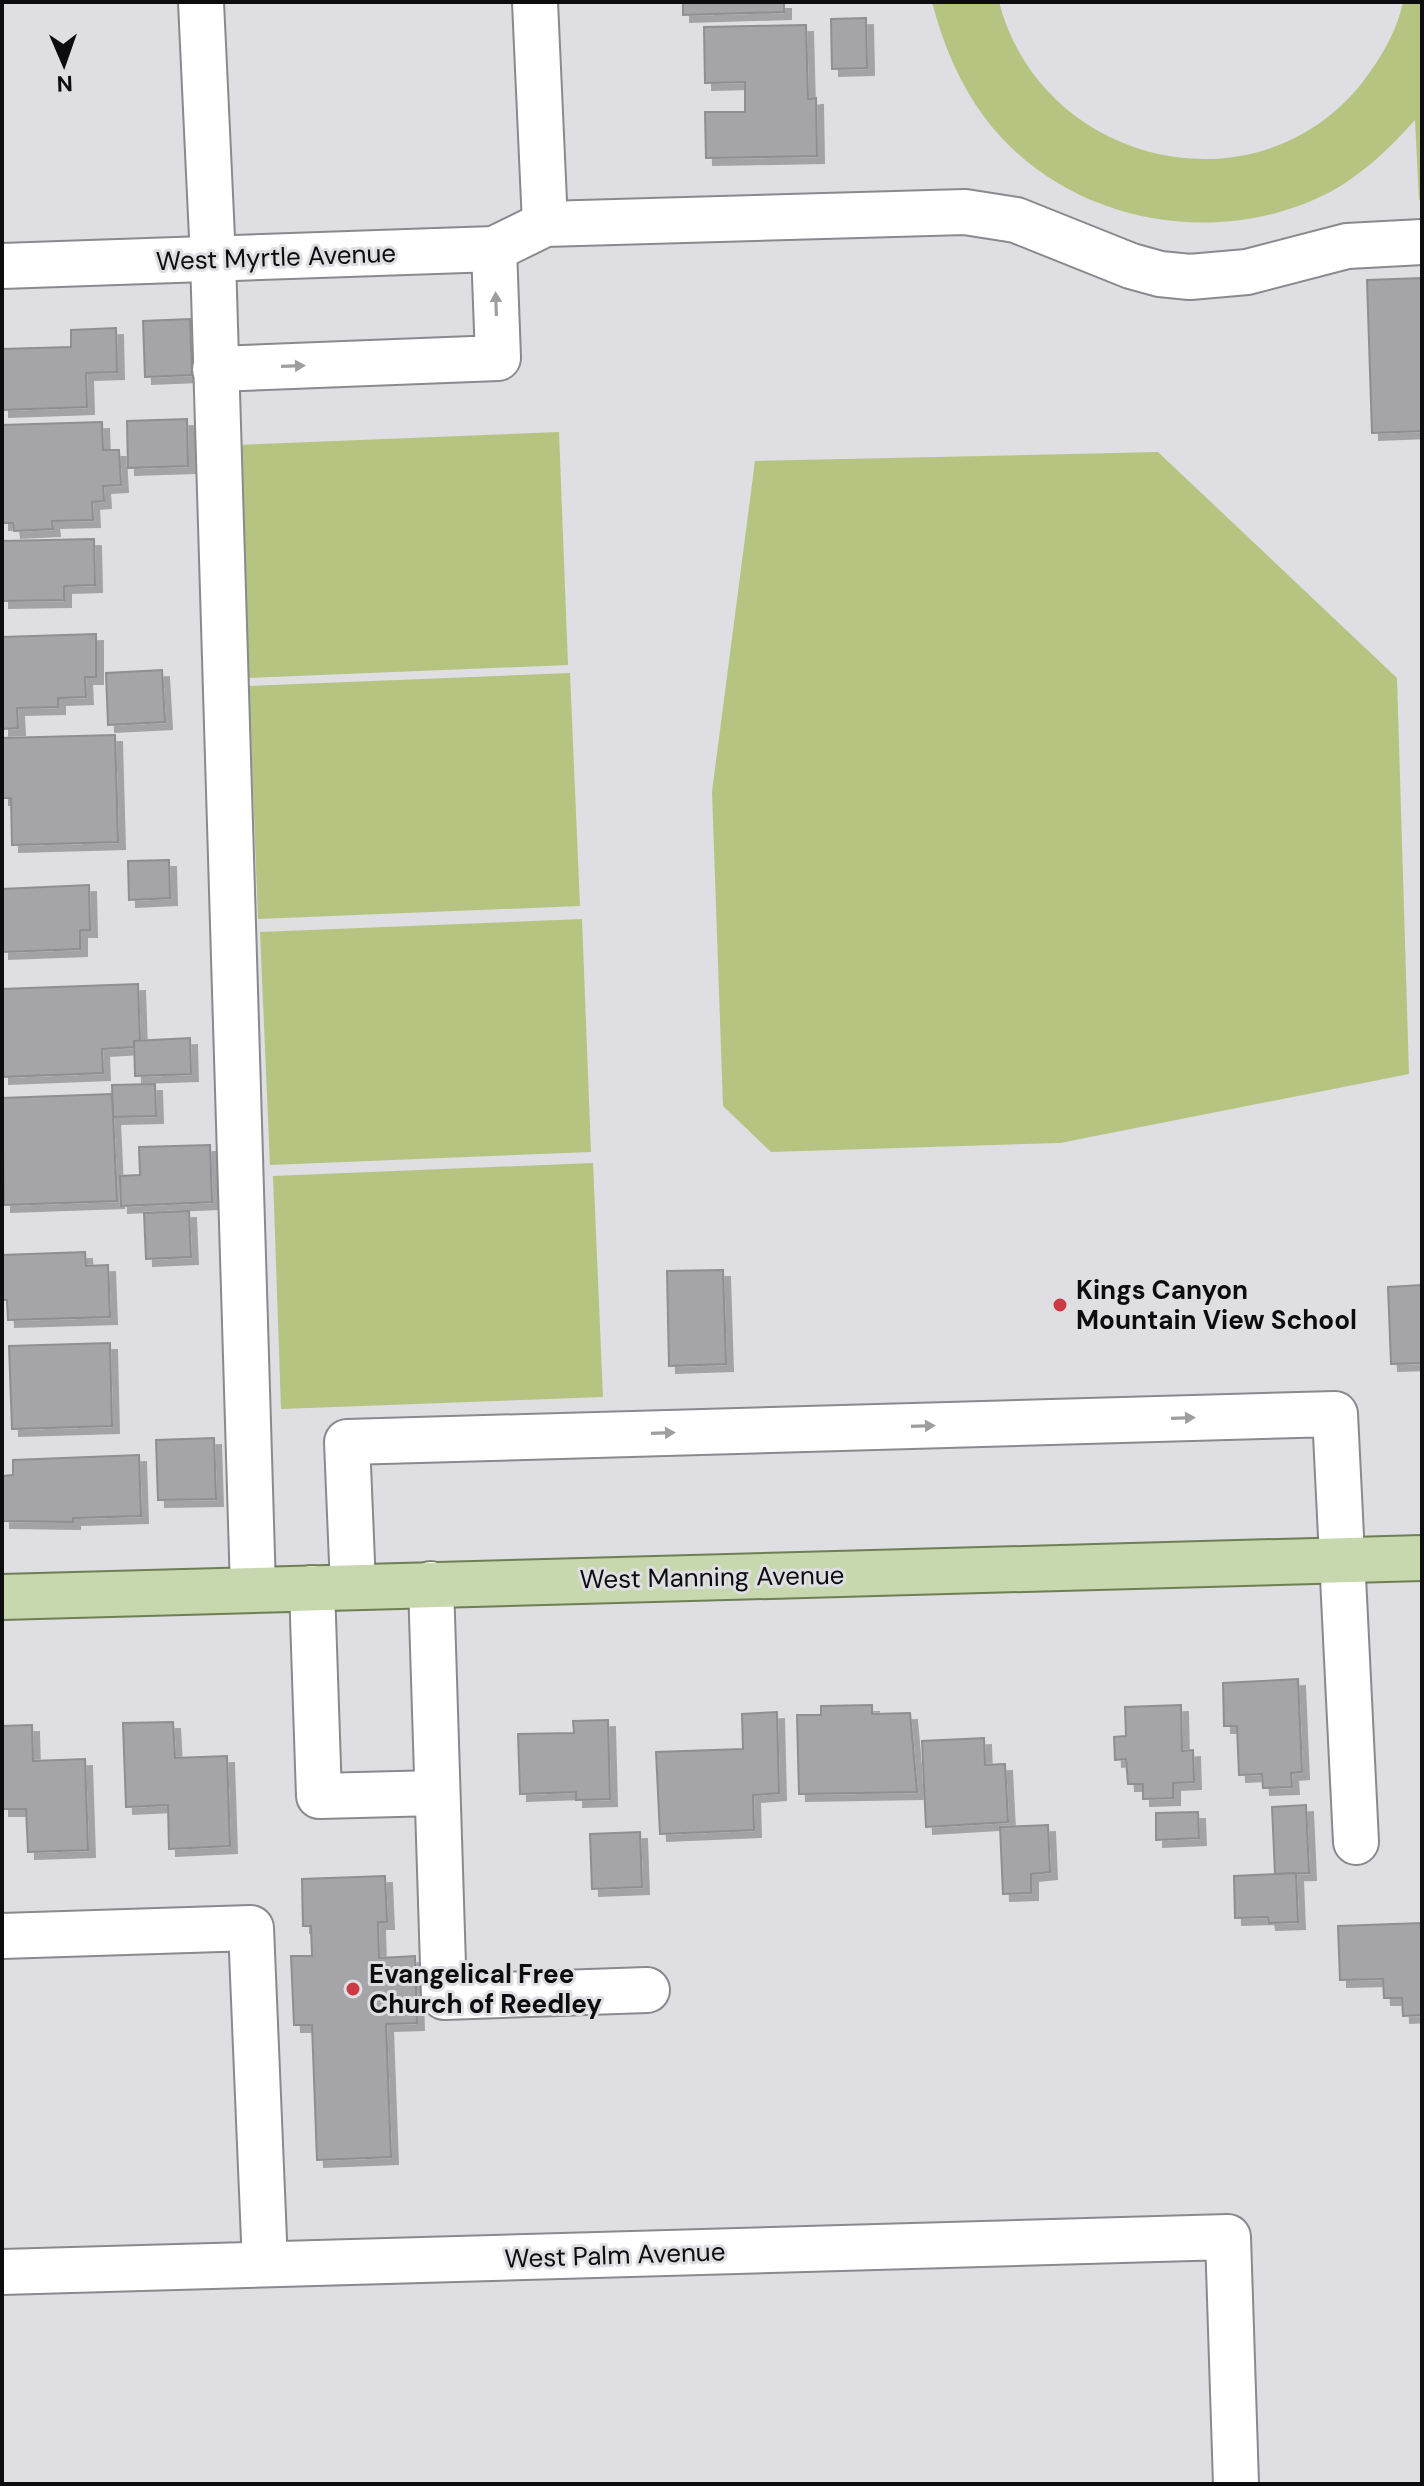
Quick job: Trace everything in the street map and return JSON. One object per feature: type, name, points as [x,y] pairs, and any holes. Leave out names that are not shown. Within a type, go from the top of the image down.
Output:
[{"type":"main road","name":"West Manning Avenue","points":[[2,1597],[1422,1558]]},
{"type":"street","points":[[201,2],[213,259],[253,1589]]},
{"type":"street","points":[[535,2],[545,224],[965,212],[1016,220],[1131,266],[1160,274],[1190,277],[1247,272],[1347,246],[1422,242]]},
{"type":"street","name":"West Myrtle Avenue","points":[[2,266],[494,249],[545,224]]},
{"type":"street","points":[[215,369],[498,358],[494,249]]},
{"type":"street","points":[[437,1793],[319,1796],[333,1587],[347,1442],[1335,1414],[1356,1842]]},
{"type":"street","points":[[431,1584],[444,1997],[647,1990]]},
{"type":"street","points":[[2,1936],[251,1928],[265,2264]]},
{"type":"street","name":"West Palm Avenue","points":[[2,2272],[1228,2237],[1236,2484]]},
{"type":"green space","points":[[932,2],[999,2],[1022,57],[1058,102],[1104,134],[1156,154],[1211,159],[1266,150],[1317,125],[1369,74],[1392,34],[1403,2],[1422,2],[1422,199],[1419,200],[1415,120],[1387,150],[1355,176],[1332,191],[1287,210],[1240,220],[1192,222],[1145,217],[1099,203],[1056,182],[1018,154],[985,118],[953,63]]},
{"type":"green space","points":[[559,432],[568,665],[247,678],[237,445]]},
{"type":"green space","points":[[1158,452],[1397,678],[1409,1074],[1060,1143],[771,1152],[723,1106],[712,792],[755,461]]},
{"type":"green space","points":[[570,673],[580,906],[258,919],[249,686]]},
{"type":"green space","points":[[582,919],[591,1152],[270,1165],[260,932]]},
{"type":"green space","points":[[593,1163],[603,1397],[281,1409],[273,1176]]},
{"type":"building","points":[[683,2],[784,2],[784,12],[683,15]]},
{"type":"building","points":[[866,18],[867,68],[832,69],[831,19]]},
{"type":"building","points":[[806,25],[808,99],[816,98],[817,156],[706,158],[705,112],[745,112],[745,82],[705,83],[704,27]]},
{"type":"building","points":[[1422,278],[1422,431],[1372,433],[1367,280]]},
{"type":"building","points":[[190,319],[192,375],[145,377],[143,321]]},
{"type":"building","points":[[116,328],[117,372],[86,373],[87,407],[2,410],[2,349],[71,347],[71,330]]},
{"type":"building","points":[[187,419],[188,466],[128,468],[127,421]]},
{"type":"building","points":[[102,422],[103,450],[119,450],[121,485],[103,486],[104,501],[92,502],[93,520],[52,521],[53,529],[14,531],[13,523],[2,523],[2,425]]},
{"type":"building","points":[[94,539],[95,585],[64,586],[64,600],[2,601],[2,541]]},
{"type":"building","points":[[96,634],[96,677],[85,677],[86,697],[58,698],[58,707],[17,708],[18,728],[2,729],[2,637]]},
{"type":"building","points":[[162,670],[165,722],[108,725],[106,673]]},
{"type":"building","points":[[115,735],[118,842],[12,845],[11,798],[2,798],[2,738]]},
{"type":"building","points":[[169,860],[170,898],[129,900],[128,861]]},
{"type":"building","points":[[89,885],[90,930],[80,930],[80,949],[2,952],[2,889]]},
{"type":"building","points":[[138,984],[140,1041],[134,1041],[134,1047],[102,1049],[103,1073],[2,1077],[2,989]]},
{"type":"building","points":[[190,1038],[191,1074],[135,1076],[134,1041]]},
{"type":"building","points":[[155,1084],[156,1116],[113,1117],[112,1085]]},
{"type":"building","points":[[112,1094],[117,1201],[4,1205],[2,1098]]},
{"type":"building","points":[[210,1145],[212,1202],[121,1206],[120,1176],[140,1175],[139,1147]]},
{"type":"building","points":[[189,1211],[191,1257],[146,1259],[144,1213]]},
{"type":"building","points":[[85,1252],[86,1266],[108,1265],[110,1317],[8,1320],[7,1300],[2,1300],[2,1255]]},
{"type":"building","points":[[723,1270],[726,1364],[669,1366],[667,1271]]},
{"type":"building","points":[[1422,1285],[1422,1363],[1391,1364],[1388,1287]]},
{"type":"building","points":[[110,1343],[112,1426],[12,1429],[9,1346]]},
{"type":"building","points":[[214,1438],[216,1499],[158,1500],[156,1440]]},
{"type":"building","points":[[139,1455],[141,1516],[73,1518],[73,1522],[3,1521],[2,1476],[13,1475],[13,1460]]},
{"type":"building","points":[[1298,1679],[1302,1772],[1291,1773],[1292,1787],[1263,1788],[1262,1774],[1239,1775],[1237,1726],[1224,1726],[1223,1683]]},
{"type":"building","points":[[872,1705],[872,1714],[910,1713],[917,1792],[799,1794],[797,1715],[821,1715],[821,1706]]},
{"type":"building","points":[[1181,1705],[1182,1751],[1193,1750],[1194,1782],[1173,1783],[1173,1798],[1143,1799],[1143,1784],[1128,1784],[1126,1759],[1115,1760],[1114,1737],[1126,1736],[1125,1707]]},
{"type":"building","points":[[777,1712],[779,1793],[753,1795],[754,1830],[660,1834],[656,1752],[743,1749],[742,1714]]},
{"type":"building","points":[[608,1720],[610,1799],[576,1800],[576,1792],[520,1794],[518,1734],[574,1733],[573,1721]]},
{"type":"building","points":[[173,1722],[175,1758],[227,1756],[230,1846],[169,1849],[168,1805],[126,1807],[123,1723]]},
{"type":"building","points":[[32,1725],[33,1761],[85,1759],[88,1850],[28,1852],[26,1809],[2,1809],[2,1726]]},
{"type":"building","points":[[984,1738],[985,1765],[1005,1764],[1008,1822],[926,1827],[922,1741]]},
{"type":"building","points":[[1306,1805],[1309,1873],[1275,1874],[1272,1807]]},
{"type":"building","points":[[1198,1812],[1199,1838],[1156,1840],[1156,1813]]},
{"type":"building","points":[[1048,1825],[1050,1872],[1031,1874],[1031,1893],[1003,1894],[1000,1827]]},
{"type":"building","points":[[640,1832],[642,1887],[592,1889],[590,1834]]},
{"type":"building","points":[[1296,1873],[1298,1922],[1269,1923],[1268,1917],[1235,1918],[1234,1876]]},
{"type":"building","points":[[385,1876],[387,1922],[378,1922],[379,1958],[415,1956],[417,2023],[386,2024],[391,2157],[317,2160],[312,2025],[294,2025],[291,1956],[312,1956],[311,1926],[303,1926],[302,1879]]},
{"type":"building","points":[[1422,1923],[1422,2015],[1403,2016],[1402,1998],[1384,1998],[1383,1979],[1340,1980],[1338,1926]]},
{"type":"place","name":"Kings Canyon Mountain View School","points":[[1060,1305]]},
{"type":"place","name":"Evangelical Free Church of Reedley","points":[[353,1989]]}]
